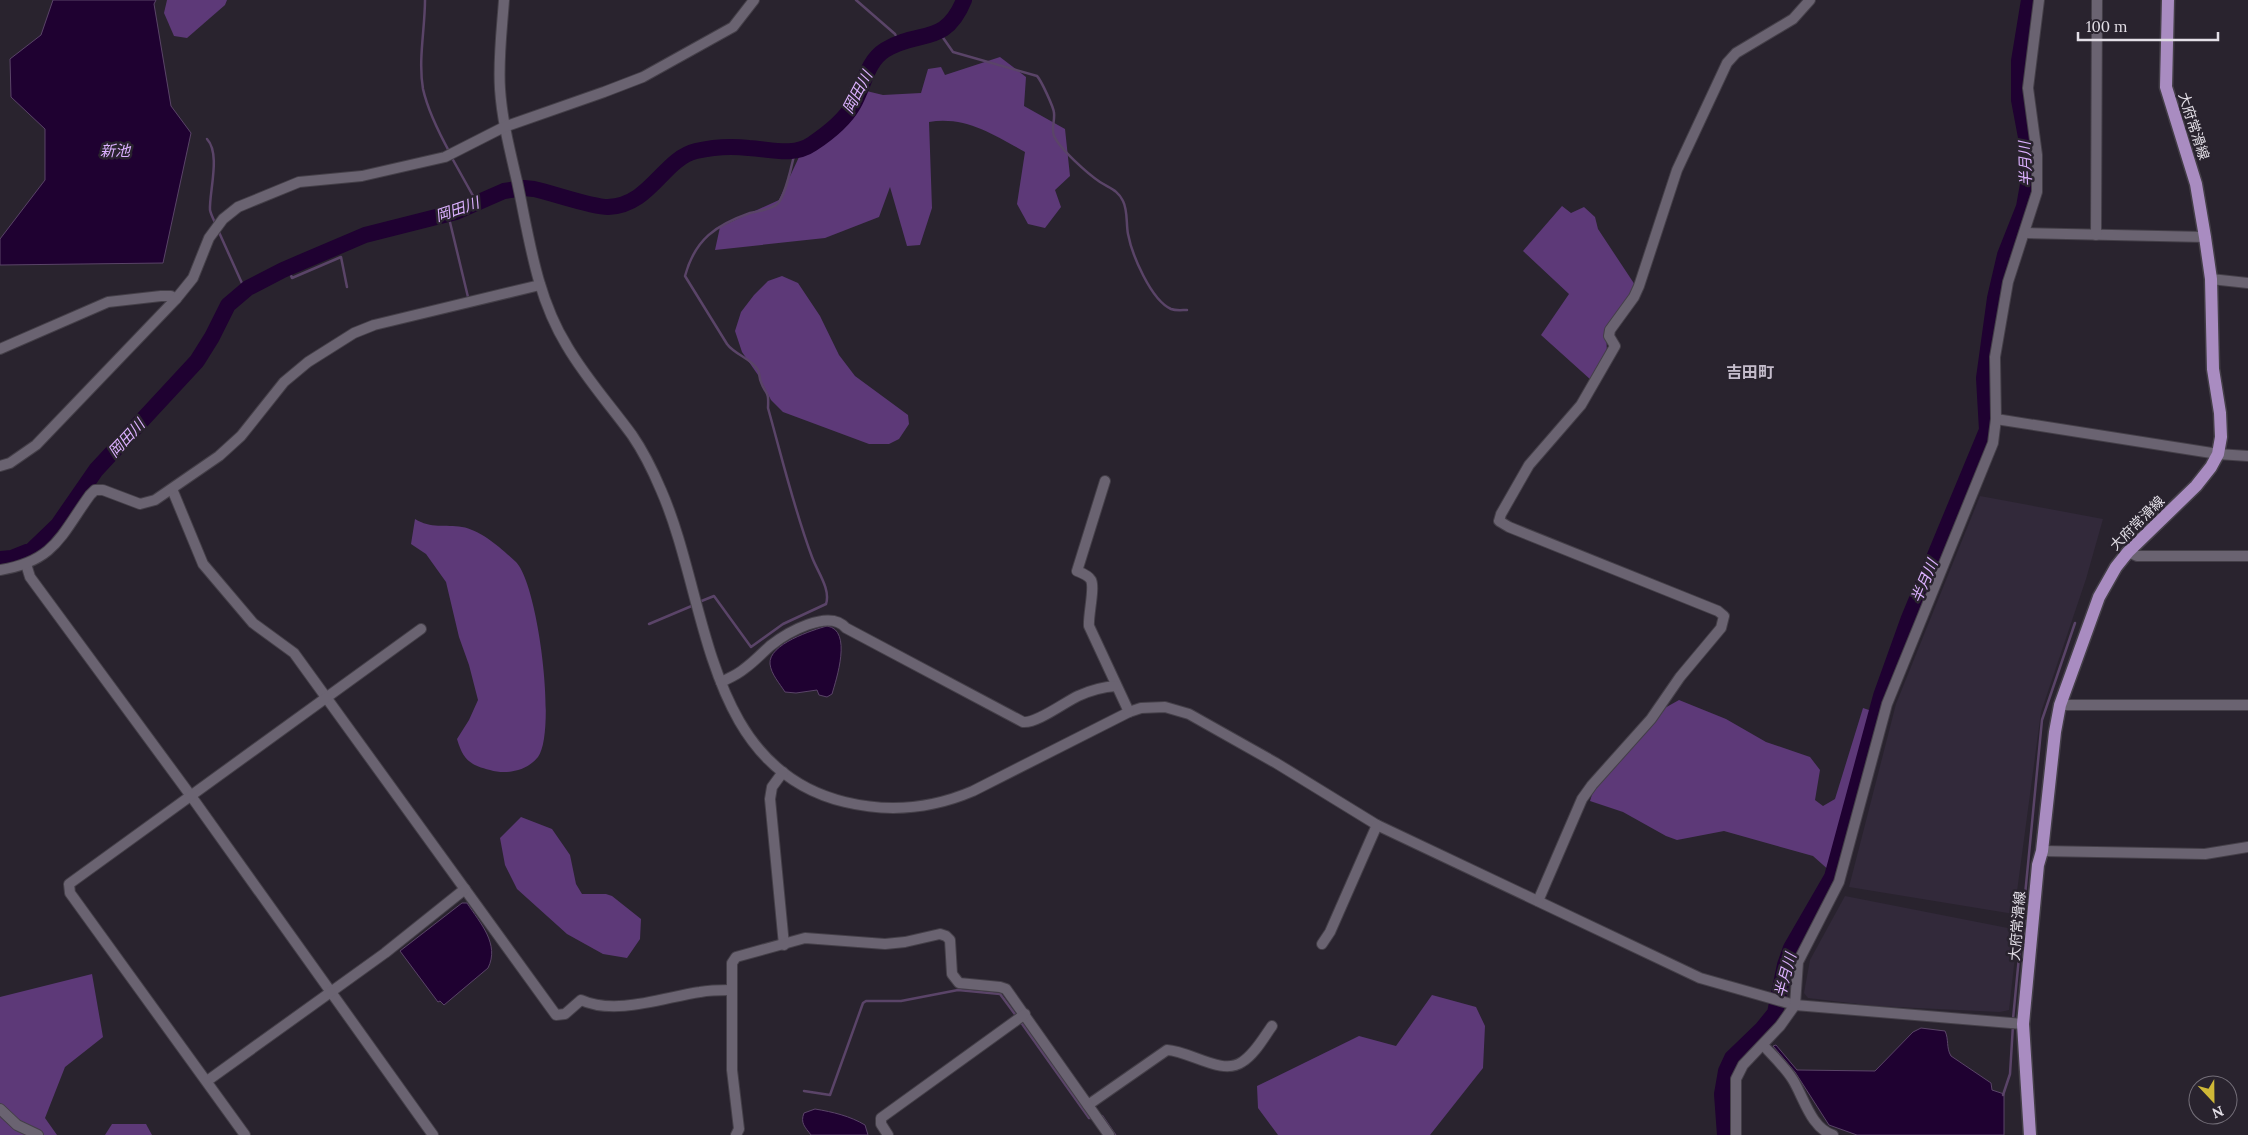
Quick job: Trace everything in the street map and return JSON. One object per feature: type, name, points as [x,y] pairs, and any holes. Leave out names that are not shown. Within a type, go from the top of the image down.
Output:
[{"type":"main road","name":"大府常滑線","points":[[2030,1135],[2023,1024],[2038,865],[2042,851],[2055,732],[2060,706],[2100,597],[2116,567],[2128,552],[2196,486],[2212,467],[2218,454],[2221,437],[2220,413],[2213,369],[2211,279],[2205,237],[2196,184],[2166,87],[2168,0]]},
{"type":"street","points":[[504,0],[500,80],[504,127],[540,285],[567,346],[633,437],[662,492],[729,704],[743,729],[759,750],[783,772],[803,785],[833,799],[871,807],[903,809],[920,807],[943,802],[973,791],[1129,712],[1141,708],[1164,707],[1189,714],[1276,763],[1377,825],[1693,975],[1791,1004],[2023,1024]]},
{"type":"street","points":[[0,466],[17,459],[36,445],[176,300],[193,278],[209,238],[223,219],[238,207],[299,182],[362,176],[445,157],[504,127],[604,92],[643,76],[733,27],[754,0]]},
{"type":"street","points":[[1538,901],[1582,799],[1592,785],[1651,719],[1680,677],[1721,628],[1724,616],[1718,611],[1653,583],[1509,527],[1499,521],[1501,514],[1529,465],[1581,405],[1614,346],[1610,340],[1610,330],[1634,298],[1677,170],[1727,63],[1736,53],[1793,19],[1810,0]]},
{"type":"street","points":[[1736,1135],[1736,1079],[1743,1065],[1763,1045],[1791,1004],[1798,962],[1839,882],[1887,704],[1993,443],[1996,419],[1995,357],[2008,282],[2037,192],[2037,155],[2028,88],[2039,0]]},
{"type":"street","points":[[2096,235],[2097,0]]},
{"type":"street","points":[[2025,233],[2205,237]]},
{"type":"street","points":[[2211,279],[2248,283]]},
{"type":"street","points":[[0,570],[26,564],[42,556],[57,543],[85,501],[96,490],[103,490],[140,504],[155,500],[172,489],[219,456],[241,436],[284,382],[308,362],[340,340],[374,325],[540,285]]},
{"type":"street","points":[[0,349],[108,302],[162,296],[171,296],[176,300]]},
{"type":"street","points":[[1996,419],[2218,454],[2248,456]]},
{"type":"street","points":[[1105,481],[1077,570],[1089,577],[1092,583],[1088,616],[1089,626],[1129,712]]},
{"type":"street","points":[[172,489],[203,564],[253,623],[294,653],[558,1016],[565,1014],[581,1000],[609,1005],[632,1005],[700,992],[731,990]]},
{"type":"street","points":[[2128,552],[2137,556],[2248,556]]},
{"type":"street","points":[[26,564],[30,577],[191,796],[433,1135]]},
{"type":"street","points":[[721,682],[743,671],[781,638],[821,620],[832,619],[838,620],[846,628],[1023,722],[1035,721],[1059,705],[1095,688],[1116,686]]},
{"type":"street","points":[[245,1135],[68,888],[71,881],[421,629]]},
{"type":"street","points":[[2060,706],[2248,705]]},
{"type":"street","points":[[783,772],[772,787],[770,799],[784,945]]},
{"type":"street","points":[[1322,944],[1330,932],[1377,825]]},
{"type":"street","points":[[2042,851],[2205,854],[2248,847]]},
{"type":"street","points":[[206,1081],[385,953],[464,889]]},
{"type":"street","points":[[736,1135],[739,1125],[732,1070],[734,1030],[731,990],[732,963],[736,957],[805,938],[885,944],[905,942],[940,934],[950,940],[954,980],[959,983],[1006,989],[1108,1135]]},
{"type":"street","points":[[888,1135],[881,1124],[881,1118],[1025,1014]]},
{"type":"street","points":[[1088,1105],[1167,1050],[1183,1052],[1224,1067],[1242,1063],[1272,1026]]},
{"type":"street","points":[[1763,1045],[1794,1080],[1805,1104],[1819,1127],[1826,1133],[1833,1135]]},
{"type":"street","points":[[0,1109],[17,1125],[38,1135]]},
{"type":"shaded area","points":[[167,0],[227,0],[225,5],[187,38],[174,36],[164,13]]},
{"type":"shaded area","points":[[1000,57],[1026,77],[1024,106],[1065,129],[1070,176],[1055,190],[1061,207],[1045,228],[1028,224],[1017,204],[1025,152],[979,128],[967,124],[942,121],[929,122],[932,208],[920,245],[907,246],[890,187],[879,217],[825,238],[715,250],[720,227],[779,200],[799,157],[838,130],[850,87],[883,95],[921,93],[928,69],[941,67],[945,75]]},
{"type":"shaded area","points":[[1562,206],[1571,213],[1584,207],[1595,217],[1598,229],[1635,285],[1631,298],[1606,329],[1607,354],[1591,380],[1541,335],[1569,294],[1523,251]]},
{"type":"shaded area","points":[[782,276],[798,283],[820,316],[839,355],[855,376],[908,415],[909,424],[899,439],[889,444],[869,444],[783,412],[771,400],[758,375],[742,352],[735,331],[741,312],[754,295],[768,281]]},
{"type":"shaded area","points":[[1980,496],[2103,519],[2086,579],[2041,712],[2014,914],[1849,887],[1896,704]]},
{"type":"shaded area","points":[[415,519],[427,524],[456,526],[476,532],[491,541],[516,562],[524,576],[538,627],[545,690],[546,719],[543,742],[538,757],[522,769],[503,772],[477,766],[468,760],[459,746],[457,739],[469,720],[478,700],[459,637],[446,582],[426,554],[411,544]]},
{"type":"shaded area","points":[[1679,700],[1726,719],[1766,742],[1810,757],[1820,770],[1815,800],[1823,806],[1835,799],[1863,708],[1872,711],[1831,872],[1813,856],[1724,831],[1677,840],[1666,836],[1623,812],[1590,801],[1594,788],[1663,709]]},
{"type":"shaded area","points":[[521,817],[552,829],[570,855],[576,884],[582,894],[606,894],[612,896],[641,919],[640,939],[627,958],[603,954],[567,934],[517,889],[505,865],[500,838]]},
{"type":"shaded area","points":[[1845,896],[2018,930],[2009,1010],[2000,1012],[1875,1006],[1808,998],[1804,993],[1810,960]]},
{"type":"shaded area","points":[[92,974],[103,1037],[65,1067],[45,1118],[57,1135],[0,1135],[0,997]]},
{"type":"shaded area","points":[[1432,995],[1476,1007],[1485,1026],[1483,1068],[1430,1135],[1278,1135],[1258,1108],[1257,1086],[1359,1036],[1396,1046]]},
{"type":"shaded area","points":[[112,1124],[146,1124],[152,1135],[105,1135]]},
{"type":"water","name":"新池","points":[[53,0],[156,0],[154,4],[171,106],[191,133],[163,263],[0,265],[0,239],[45,180],[45,129],[11,97],[10,59],[41,35]]},
{"type":"water","points":[[827,626],[835,629],[841,646],[839,667],[832,694],[827,697],[819,695],[817,690],[796,693],[785,692],[772,671],[771,657],[783,644],[792,639]]},
{"type":"water","points":[[462,903],[467,903],[483,926],[490,942],[491,959],[488,968],[444,1005],[440,1001],[438,1002],[400,951]]},
{"type":"water","points":[[1921,1028],[1945,1031],[1951,1056],[1991,1083],[1992,1090],[2004,1094],[2004,1135],[1857,1135],[1829,1125],[1795,1072],[1773,1046],[1776,1045],[1797,1070],[1875,1071],[1913,1032]]},
{"type":"water","points":[[815,1109],[853,1119],[865,1125],[868,1135],[811,1135],[804,1125],[803,1116],[804,1113]]},
{"type":"waterway","points":[[425,0],[421,56],[423,89],[434,122],[450,153]]},
{"type":"waterway","points":[[856,0],[895,34],[900,44]]},
{"type":"waterway","name":"岡田川","points":[[0,559],[12,558],[32,550],[58,525],[96,470],[197,361],[228,305],[248,288],[283,270],[365,235],[456,212],[504,191],[524,188],[534,189],[592,205],[608,207],[635,199],[646,191],[674,163],[696,151],[729,147],[781,151],[805,148],[840,122],[849,111],[857,98],[869,68],[879,55],[897,44],[940,31],[957,15],[964,0]]},
{"type":"waterway","name":"半月川","points":[[1725,1135],[1722,1094],[1726,1071],[1732,1058],[1762,1029],[1775,1013],[1785,965],[1791,948],[1832,877],[1881,696],[1909,618],[1987,430],[1984,378],[1995,298],[2005,255],[2024,207],[2029,179],[2029,153],[2019,100],[2019,61],[2029,0]]},
{"type":"waterway","points":[[939,32],[953,52],[1037,76],[1050,100],[1054,116],[1053,133],[1057,141],[1082,167],[1121,197],[1126,209],[1130,243],[1138,265],[1150,287],[1156,296],[1171,309],[1187,310]]},
{"type":"waterway","points":[[207,139],[211,146],[214,163],[210,210],[216,225]]},
{"type":"waterway","points":[[699,602],[714,596],[751,647],[783,624],[826,604],[827,592],[812,557],[788,483],[768,408],[768,395],[760,381],[758,370],[751,362],[730,348],[685,276],[695,252],[708,235],[727,223],[750,213],[770,208],[779,202],[787,182],[794,151]]},
{"type":"waterway","points":[[452,158],[477,203]]},
{"type":"waterway","points":[[448,214],[468,297]]},
{"type":"waterway","points":[[218,230],[245,290]]},
{"type":"waterway","points":[[288,268],[292,278],[341,257],[347,287]]},
{"type":"waterway","points":[[649,624],[694,605]]},
{"type":"waterway","points":[[2013,1019],[2042,720],[2075,623]]},
{"type":"waterway","points":[[804,1091],[830,1095],[863,1003],[866,1001],[901,1001],[958,990],[1000,994],[1017,1017]]},
{"type":"waterway","points":[[1020,1021],[1089,1118],[1094,1118]]},
{"type":"waterway","points":[[2003,1095],[2010,1074],[2013,1025]]},
{"type":"waterway","points":[[1100,1117],[1102,1116],[1115,1135]]},
{"type":"district","name":"吉田町","points":[[1750,372]]}]
